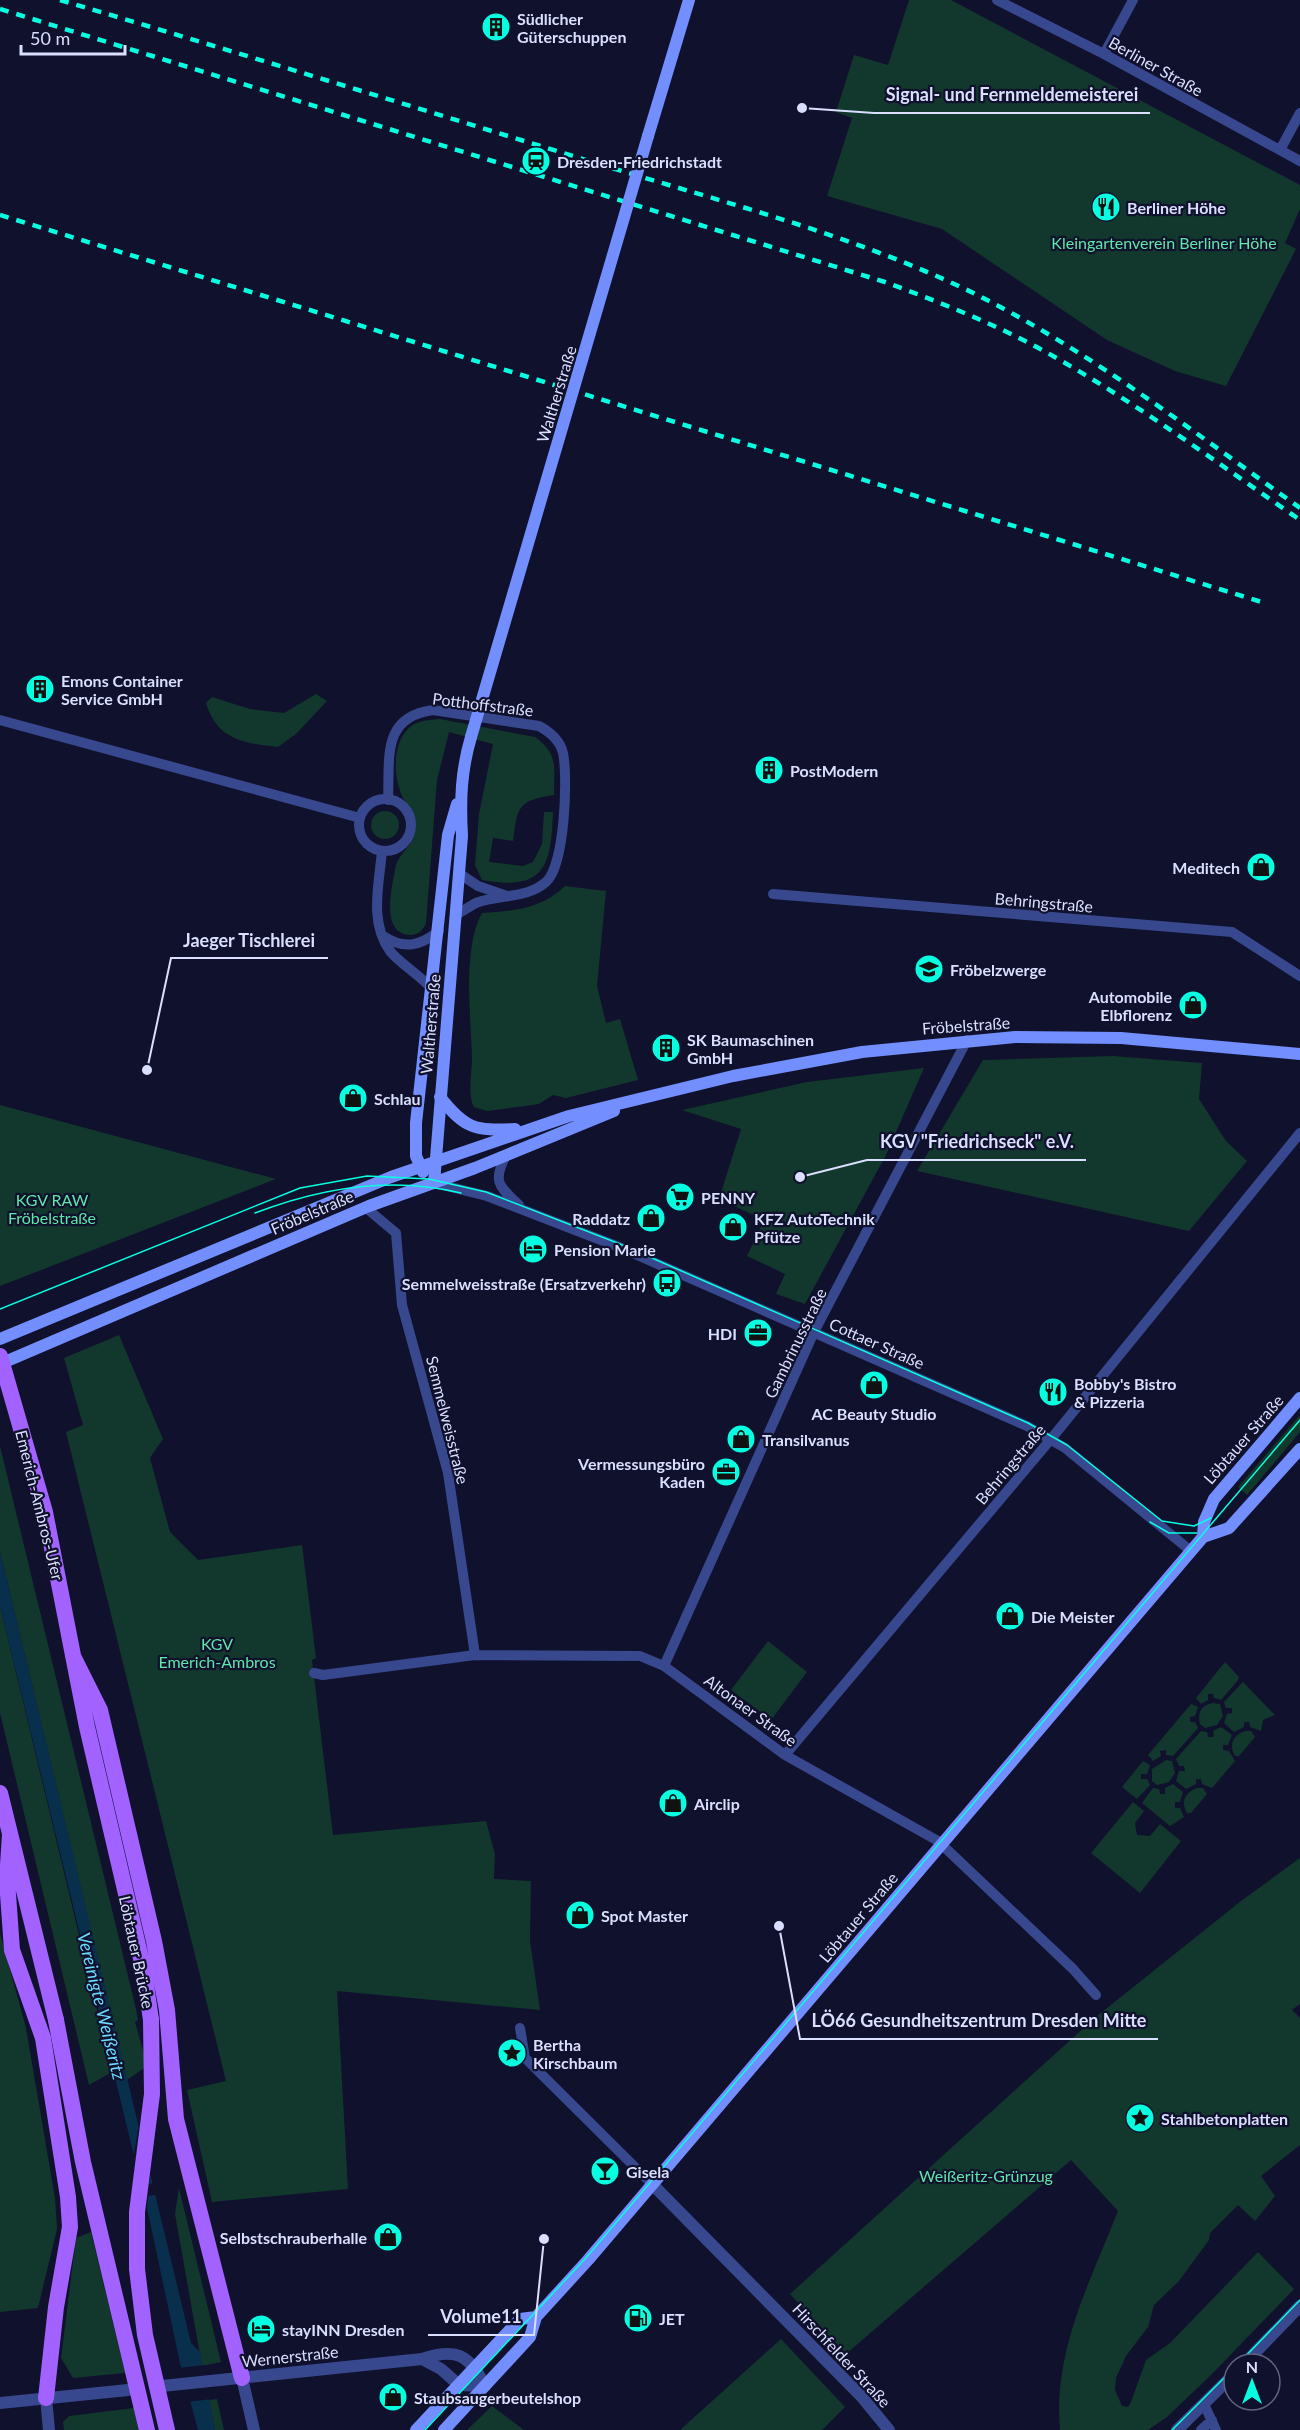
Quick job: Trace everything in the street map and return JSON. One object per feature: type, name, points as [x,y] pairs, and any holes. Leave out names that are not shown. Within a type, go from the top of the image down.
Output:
[{"type":"main road","name":"Waltherstraße","points":[[419,1167],[416,1133],[448,835],[459,797],[465,758],[689,0]]},
{"type":"main road","name":"Waltherstraße","points":[[434,1183],[460,874],[462,836],[459,797]]},
{"type":"main road","name":"Fröbelstraße","points":[[0,1340],[353,1191],[435,1161],[569,1116],[791,1063],[967,1040],[1121,1038],[1300,1054]]},
{"type":"main road","points":[[440,1096],[465,1125],[489,1130],[531,1129]]},
{"type":"main road","name":"Fröbelstraße","points":[[1,1361],[365,1207],[506,1155],[640,1100]]},
{"type":"main road","points":[[419,1167],[434,1183]]},
{"type":"main road","name":"Emerich-Ambros-Ufer","points":[[1,1361],[45,1512],[73,1656]]},
{"type":"main road","name":"Löbtauer Straße","points":[[1203,1537],[1204,1522],[1214,1499],[1300,1398]]},
{"type":"main road","name":"Löbtauer Straße","points":[[444,2430],[532,2334],[537,2317],[1203,1537],[1229,1528],[1300,1449]]},
{"type":"main road","points":[[73,1656],[100,1710],[154,1941],[166,2004],[175,2113],[242,2378]]},
{"type":"main road","name":"Löbtauer Brücke","points":[[73,1656],[102,1798],[144,1971],[151,2020],[152,2094],[138,2201],[137,2269],[145,2335],[167,2430]]},
{"type":"main road","points":[[0,1793],[56,2020],[85,2172],[147,2430]]},
{"type":"main road","points":[[10,1834],[7,1880],[12,1950],[42,2038],[68,2197],[70,2227],[54,2318],[46,2398]]},
{"type":"main road","name":"Löbtauer Straße","points":[[416,2430],[520,2319],[537,2317]]},
{"type":"street","name":"Berliner Straße","points":[[997,0],[1104,54],[1300,161]]},
{"type":"street","points":[[1104,54],[1133,0]]},
{"type":"street","points":[[1280,150],[1300,113]]},
{"type":"street","name":"Potthoffstraße","points":[[388,800],[393,734],[398,725],[409,716],[434,710],[523,723],[549,731],[562,751],[564,764],[560,854],[556,870],[548,881],[530,891],[477,903],[456,915]]},
{"type":"street","points":[[0,720],[360,818]]},
{"type":"street","points":[[388,800],[404,808],[411,824],[405,841],[391,850],[382,851],[366,843],[361,835],[360,818],[371,803],[388,800]]},
{"type":"street","points":[[382,851],[376,911],[378,927],[391,953],[422,976],[432,989]]},
{"type":"street","points":[[460,874],[478,886],[507,896]]},
{"type":"street","name":"Behringstraße","points":[[773,894],[1232,932],[1274,957],[1300,976]]},
{"type":"street","points":[[382,936],[393,943],[416,945],[426,942],[439,931]]},
{"type":"street","name":"Gambrinusstraße","points":[[664,1666],[814,1332],[967,1040]]},
{"type":"street","name":"Behringstraße","points":[[786,1755],[1051,1438],[1300,1133]]},
{"type":"street","name":"Cottaer Straße","points":[[506,1155],[497,1178],[501,1188],[524,1210]]},
{"type":"street","name":"Cottaer Straße","points":[[434,1183],[487,1196],[618,1247],[1051,1438],[1191,1551]]},
{"type":"street","name":"Semmelweisstraße","points":[[365,1207],[396,1233],[402,1305],[448,1473],[475,1654]]},
{"type":"street","name":"Altonaer Straße","points":[[314,1673],[323,1675],[475,1654],[640,1656],[664,1666],[786,1755],[941,1844],[1073,1969],[1096,1995]]},
{"type":"street","points":[[520,2028],[525,2058],[652,2184]]},
{"type":"street","name":"Hirschfelder Straße","points":[[652,2184],[861,2396],[889,2430]]},
{"type":"street","points":[[1256,2352],[1300,2306]]},
{"type":"street","name":"Wernerstraße","points":[[162,2386],[422,2359],[434,2355],[465,2356],[476,2367]]},
{"type":"street","points":[[422,2359],[441,2370],[459,2385],[485,2386],[476,2367]]},
{"type":"street","points":[[242,2378],[254,2430]]},
{"type":"street","points":[[1177,2430],[1222,2386]]},
{"type":"street","points":[[0,2403],[128,2390]]},
{"type":"street","points":[[46,2398],[49,2430]]},
{"type":"street","points":[[1202,2430],[1214,2425],[1204,2404]]},
{"type":"green space","name":"Kleingartenverein Berliner Höhe","points":[[909,0],[951,0],[1300,185],[1300,209],[1285,243],[1296,249],[1226,386],[1175,371],[1107,340],[942,229],[827,196],[852,118],[836,112],[854,55],[888,65]]},
{"type":"green space","points":[[316,694],[327,701],[296,734],[278,747],[254,744],[233,737],[217,725],[206,703],[212,697],[250,709],[284,713]]},
{"type":"green space","points":[[440,719],[535,737],[543,743],[554,762],[554,795],[533,800],[522,807],[516,820],[513,841],[493,838],[489,862],[523,866],[533,862],[542,844],[544,812],[553,812],[550,848],[540,871],[531,878],[519,882],[503,883],[482,880],[475,865],[479,814],[493,744],[449,732],[437,780],[426,923],[420,932],[410,935],[395,927],[390,908],[395,869],[399,858],[412,840],[415,829],[414,817],[400,792],[396,772],[397,752],[404,734],[410,727],[420,722]]},
{"type":"green space","points":[[385,811],[395,815],[399,825],[395,835],[385,839],[375,835],[371,825],[375,815]]},
{"type":"green space","points":[[565,886],[606,891],[597,986],[606,1023],[620,1019],[638,1080],[566,1098],[553,1095],[539,1104],[487,1111],[474,1107],[470,1090],[472,1058],[469,984],[472,945],[482,913],[516,910],[537,904],[556,894]]},
{"type":"green space","points":[[1113,1056],[1202,1063],[1199,1099],[1226,1141],[1247,1161],[1189,1231],[917,1171],[983,1060]]},
{"type":"green space","points":[[924,1068],[886,1155],[805,1304],[776,1294],[785,1274],[747,1256],[764,1220],[719,1199],[741,1129],[682,1110],[807,1082]]},
{"type":"green space","name":"KGV RAW Fröbelstraße","points":[[0,1105],[276,1179],[0,1286]]},
{"type":"green space","name":"KGV Emerich-Ambros","points":[[119,1335],[163,1439],[150,1458],[170,1532],[198,1560],[302,1545],[316,1658],[312,1660],[333,1835],[486,1821],[495,1854],[494,1879],[531,1881],[530,1941],[540,2010],[337,1991],[348,2189],[212,2202],[187,2090],[226,2081],[66,1432],[83,1425],[64,1358]]},
{"type":"green space","points":[[1300,1415],[1300,1432],[1247,1495],[1238,1487]]},
{"type":"green space","points":[[0,1446],[136,2009],[138,2020],[135,2022],[144,2054],[144,2068],[127,2080],[0,1552]]},
{"type":"green space","points":[[0,1606],[112,2072],[89,2085],[0,1713]]},
{"type":"green space","points":[[768,1641],[807,1672],[771,1720],[731,1690]]},
{"type":"green space","points":[[1225,1662],[1239,1677],[1238,1680],[1221,1700],[1214,1698],[1213,1694],[1208,1694],[1208,1700],[1201,1704],[1196,1698]]},
{"type":"green space","points":[[1243,1682],[1275,1715],[1263,1720],[1261,1731],[1250,1727],[1249,1722],[1244,1722],[1244,1727],[1234,1732],[1224,1723],[1227,1714],[1232,1713],[1232,1708],[1226,1708],[1224,1702]]},
{"type":"green space","points":[[1213,1703],[1220,1704],[1223,1716],[1217,1725],[1205,1728],[1200,1724],[1200,1713],[1203,1707]]},
{"type":"green space","points":[[1191,1704],[1198,1707],[1195,1716],[1190,1717],[1190,1722],[1195,1722],[1198,1728],[1173,1756],[1166,1755],[1166,1750],[1160,1751],[1161,1756],[1153,1761],[1148,1755]]},
{"type":"green space","points":[[1221,1727],[1232,1735],[1228,1745],[1223,1745],[1223,1750],[1229,1751],[1235,1761],[1212,1788],[1202,1784],[1201,1779],[1196,1779],[1196,1784],[1186,1789],[1176,1781],[1179,1771],[1185,1771],[1184,1766],[1179,1766],[1176,1759],[1201,1731],[1207,1732],[1208,1737],[1214,1737],[1213,1731]]},
{"type":"green space","points":[[1245,1731],[1251,1731],[1255,1737],[1239,1756],[1235,1756],[1232,1748],[1233,1741]]},
{"type":"green space","points":[[1166,1760],[1172,1761],[1175,1773],[1169,1782],[1157,1785],[1152,1781],[1152,1769]]},
{"type":"green space","points":[[1143,1761],[1150,1765],[1147,1774],[1141,1774],[1141,1779],[1147,1779],[1150,1785],[1137,1799],[1122,1787]]},
{"type":"green space","points":[[1173,1784],[1183,1792],[1180,1802],[1175,1802],[1175,1808],[1180,1808],[1184,1817],[1170,1826],[1142,1803],[1153,1788],[1159,1789],[1160,1794],[1165,1794],[1165,1788]]},
{"type":"green space","points":[[1197,1788],[1203,1788],[1207,1794],[1191,1813],[1187,1813],[1184,1805],[1185,1798]]},
{"type":"green space","points":[[1133,1802],[1144,1811],[1135,1823],[1137,1835],[1150,1836],[1160,1824],[1181,1841],[1140,1893],[1091,1853]]},
{"type":"green space","name":"Weißeritz-Grünzug","points":[[1300,1858],[1300,2004],[1292,2010],[1300,2018],[1300,2145],[1261,2176],[1275,2196],[1255,2221],[1238,2205],[1210,2233],[1209,2240],[1179,2281],[1154,2305],[1148,2327],[1126,2356],[1116,2378],[1115,2390],[1122,2406],[1128,2407],[1131,2402],[1146,2360],[1170,2343],[1258,2252],[1294,2289],[1233,2352],[1222,2352],[1222,2364],[1167,2417],[1148,2430],[1060,2430],[1059,2401],[1068,2345],[1085,2291],[1118,2211],[1071,2160],[846,2354],[790,2294],[1097,2016],[1241,1901]]},
{"type":"green space","points":[[0,1933],[26,2028],[55,2198],[57,2229],[38,2308],[0,2312]]},
{"type":"green space","points":[[179,2188],[221,2362],[202,2366],[175,2214]]},
{"type":"green space","points":[[91,2232],[125,2373],[73,2378],[61,2358],[76,2238]]},
{"type":"green space","points":[[781,2339],[845,2407],[822,2430],[680,2430]]},
{"type":"green space","points":[[217,2399],[224,2430],[215,2430],[209,2400]]},
{"type":"green space","points":[[492,2406],[524,2430],[467,2430]]},
{"type":"green space","points":[[134,2408],[139,2430],[64,2430],[63,2422],[69,2416]]},
{"type":"water","name":"Vereinigte Weißeritz","points":[[0,1552],[191,2343],[200,2352],[215,2430],[198,2430],[180,2363],[149,2217],[0,1606]]},
{"type":"pier","points":[[140,2118],[152,2165],[149,2184],[156,2183],[159,2194],[148,2196],[146,2216],[132,2165]]},
{"type":"pier","points":[[205,2365],[212,2399],[187,2402],[178,2368]]},
{"type":"tram line","points":[[0,1309],[300,1188],[367,1176],[429,1179],[486,1192],[620,1244],[1028,1423],[1067,1445],[1162,1521],[1194,1526],[1211,1518]]},
{"type":"tram line","points":[[255,1213],[305,1197],[356,1187],[409,1185],[461,1193]]},
{"type":"tram line","points":[[425,2430],[585,2259],[1300,1420]]},
{"type":"tram line","points":[[1150,1522],[1169,1533],[1197,1533]]},
{"type":"tram line","points":[[1250,2352],[1300,2300]]},
{"type":"tram line","points":[[1172,2430],[1222,2380]]},
{"type":"railway","points":[[60,0],[785,220],[921,269],[1009,312],[1095,363],[1300,508]]},
{"type":"railway","points":[[0,9],[885,282],[925,297],[1005,331],[1077,370],[1174,432],[1300,520]]},
{"type":"railway","points":[[0,215],[1265,603]]},
{"type":"place","name":"Südlicher Güterschuppen","points":[[496,27]]},
{"type":"place","name":"Signal- und Fernmeldemeisterei","points":[[802,108]]},
{"type":"place","name":"Dresden-Friedrichstadt","points":[[536,161]]},
{"type":"place","name":"Berliner Höhe","points":[[1106,207]]},
{"type":"place","name":"Emons Container Service GmbH","points":[[40,689]]},
{"type":"place","name":"PostModern","points":[[769,770]]},
{"type":"place","name":"Meditech","points":[[1261,867]]},
{"type":"place","name":"Fröbelzwerge","points":[[929,969]]},
{"type":"place","name":"Automobile Elbflorenz","points":[[1193,1005]]},
{"type":"place","name":"SK Baumaschinen GmbH","points":[[666,1048]]},
{"type":"place","name":"Jaeger Tischlerei","points":[[147,1070]]},
{"type":"place","name":"Schlau","points":[[353,1098]]},
{"type":"place","name":"KGV \"Friedrichseck\" e.V.","points":[[800,1177]]},
{"type":"place","name":"PENNY","points":[[680,1197]]},
{"type":"place","name":"Raddatz","points":[[651,1218]]},
{"type":"place","name":"KFZ AutoTechnik Pfütze","points":[[733,1227]]},
{"type":"place","name":"Pension Marie","points":[[533,1249]]},
{"type":"place","name":"Semmelweisstraße (Ersatzverkehr)","points":[[667,1283]]},
{"type":"place","name":"HDI","points":[[758,1333]]},
{"type":"place","name":"AC Beauty Studio","points":[[874,1385]]},
{"type":"place","name":"Bobby's Bistro & Pizzeria","points":[[1053,1392]]},
{"type":"place","name":"Transilvanus","points":[[741,1439]]},
{"type":"place","name":"Vermessungsbüro Kaden","points":[[726,1472]]},
{"type":"place","name":"Die Meister","points":[[1010,1616]]},
{"type":"place","name":"Airclip","points":[[673,1803]]},
{"type":"place","name":"Spot Master","points":[[580,1915]]},
{"type":"place","name":"LÖ66 Gesundheitszentrum Dresden Mitte","points":[[779,1926]]},
{"type":"place","name":"Bertha Kirschbaum","points":[[512,2053]]},
{"type":"place","name":"Stahlbetonplatten","points":[[1140,2118]]},
{"type":"place","name":"Gisela","points":[[605,2171]]},
{"type":"place","name":"Selbstschrauberhalle","points":[[388,2237]]},
{"type":"place","name":"Volume11","points":[[544,2239]]},
{"type":"place","name":"JET","points":[[638,2318]]},
{"type":"place","name":"stayINN Dresden","points":[[261,2329]]},
{"type":"place","name":"Staubsaugerbeutelshop","points":[[393,2397]]}]
